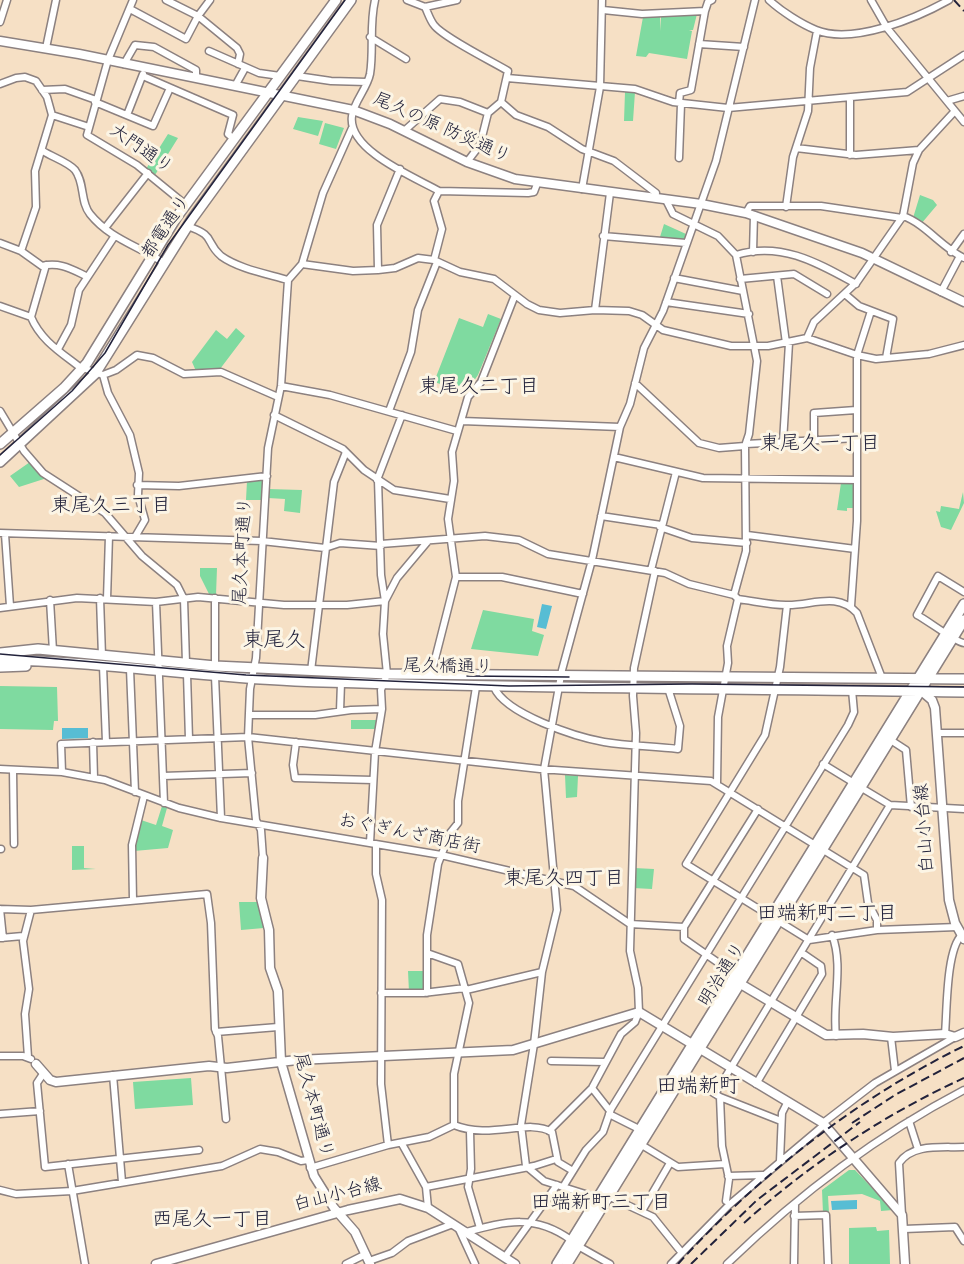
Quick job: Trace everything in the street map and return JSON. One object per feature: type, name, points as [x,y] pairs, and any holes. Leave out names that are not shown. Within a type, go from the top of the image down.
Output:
[{"type":"main road","name":"都電通り","points":[[0,444],[82,369],[107,334],[152,254],[336,0]]},
{"type":"main road","name":"都電通り","points":[[0,462],[100,373],[188,224],[351,0]]},
{"type":"main road","points":[[920,682],[938,664],[964,604]]},
{"type":"main road","points":[[920,682],[964,621]]},
{"type":"main road","points":[[946,678],[944,665],[951,650],[950,638]]},
{"type":"main road","points":[[0,647],[26,646],[38,649]]},
{"type":"main road","name":"尾久橋通り","points":[[0,653],[38,649],[102,661],[130,669],[187,674],[215,671],[341,683],[476,687],[896,691],[920,682]]},
{"type":"main road","name":"尾久橋通り","points":[[0,660],[158,661],[186,663],[215,671]]},
{"type":"main road","points":[[0,667],[52,661]]},
{"type":"main road","name":"尾久橋通り","points":[[253,674],[311,671],[431,675],[900,678],[920,682]]},
{"type":"main road","points":[[920,682],[964,678]]},
{"type":"main road","points":[[920,682],[947,691],[964,692]]},
{"type":"main road","name":"明治通り","points":[[557,1264],[575,1243],[641,1130],[886,738],[911,705],[920,682]]},
{"type":"main road","name":"明治通り","points":[[886,738],[899,710],[920,682]]},
{"type":"main road","name":"明治通り","points":[[603,1197],[640,1144],[683,1074],[695,1046]]},
{"type":"main road","name":"明治通り","points":[[567,1264],[575,1243]]},
{"type":"street","points":[[0,22],[7,0]]},
{"type":"street","points":[[46,48],[56,0]]},
{"type":"street","points":[[89,127],[108,60],[134,0]]},
{"type":"street","points":[[166,0],[198,16],[237,48],[240,54],[238,64]]},
{"type":"street","points":[[130,9],[186,39],[198,16],[210,0]]},
{"type":"street","points":[[179,215],[188,224],[208,234],[220,255],[230,261],[288,280],[302,264],[324,193],[352,128],[353,110],[367,82],[371,62],[370,37],[375,0]]},
{"type":"street","points":[[407,0],[425,7],[457,0]]},
{"type":"street","points":[[582,189],[600,87],[602,0]]},
{"type":"street","points":[[679,158],[680,93],[691,90],[705,11],[708,2],[712,0]]},
{"type":"street","points":[[682,1253],[652,1217],[642,1211],[603,1197],[544,1181],[526,1166],[520,1129],[534,1044],[542,972],[557,910],[544,769],[561,676],[592,560],[620,427],[654,326],[666,302],[716,161],[755,0]]},
{"type":"street","points":[[769,0],[817,31],[850,33],[887,28],[949,0]]},
{"type":"street","points":[[871,0],[887,28],[964,123]]},
{"type":"street","points":[[425,7],[434,25],[448,38],[465,45],[508,71],[501,102],[488,113],[480,145],[467,162]]},
{"type":"street","points":[[603,10],[642,14],[705,11]]},
{"type":"street","points":[[786,207],[796,148],[808,111],[811,58],[817,31]]},
{"type":"street","points":[[370,37],[406,59]]},
{"type":"street","name":"尾久の原 防災通り","points":[[0,41],[144,67],[353,110],[501,176],[537,184],[701,204],[750,214],[874,258],[964,302]]},
{"type":"street","points":[[699,44],[744,46]]},
{"type":"street","points":[[124,64],[135,45],[147,45],[196,70],[195,78]]},
{"type":"street","points":[[209,51],[259,74],[280,76]]},
{"type":"street","points":[[507,78],[645,91],[680,103],[728,108],[907,92],[964,55]]},
{"type":"street","points":[[127,115],[143,76],[144,67]]},
{"type":"street","points":[[235,86],[245,68]]},
{"type":"street","points":[[143,76],[233,115],[228,134],[234,139]]},
{"type":"street","points":[[297,76],[331,81],[367,82]]},
{"type":"street","points":[[0,84],[25,77],[36,81],[52,115],[43,151],[35,171],[36,207],[21,251]]},
{"type":"street","points":[[42,90],[65,89],[153,126],[170,88]]},
{"type":"street","points":[[947,101],[964,96]]},
{"type":"street","points":[[850,98],[850,154]]},
{"type":"street","points":[[404,131],[440,99],[460,102],[488,113]]},
{"type":"street","points":[[501,102],[516,115],[548,127],[587,152],[614,161],[656,193],[655,198]]},
{"type":"street","points":[[807,338],[814,322],[856,284],[903,217],[913,164],[920,150],[954,112]]},
{"type":"street","name":"大門通り","points":[[52,115],[89,127],[87,135],[148,173],[186,205]]},
{"type":"street","points":[[352,128],[366,147],[439,191],[528,193],[534,192],[537,184]]},
{"type":"street","points":[[796,148],[870,156],[920,150]]},
{"type":"street","points":[[43,151],[74,169],[79,177],[86,206],[114,237],[164,262]]},
{"type":"street","points":[[378,270],[377,225],[400,169]]},
{"type":"street","points":[[105,228],[148,173]]},
{"type":"street","points":[[389,411],[411,352],[418,310],[436,261],[442,229],[434,201],[439,191]]},
{"type":"street","points":[[595,310],[610,193]]},
{"type":"street","points":[[666,200],[669,211],[718,236],[736,255],[755,346],[756,370],[745,445],[747,543],[727,646],[726,677],[716,744],[717,784]]},
{"type":"street","points":[[753,252],[750,206],[822,206],[903,217],[911,219],[951,252],[962,257],[940,292]]},
{"type":"street","points":[[951,252],[964,234]]},
{"type":"street","points":[[603,236],[686,243]]},
{"type":"street","points":[[58,349],[71,325],[79,290],[86,276],[114,237]]},
{"type":"street","points":[[1,246],[21,251],[42,266],[63,265],[86,276]]},
{"type":"street","points":[[736,255],[753,252],[800,255],[856,284]]},
{"type":"street","points":[[302,264],[353,271],[395,268],[413,259],[436,261],[460,272],[494,279],[533,308],[545,312],[629,311],[642,315],[654,326],[663,330],[731,346],[788,343],[807,338],[857,355],[886,358],[935,353],[964,345]]},
{"type":"street","points":[[46,265],[30,317],[36,331],[82,369],[100,373],[116,370],[137,355],[153,358],[184,374],[220,372],[278,397]]},
{"type":"street","points":[[740,279],[794,274],[827,294]]},
{"type":"street","points":[[777,276],[788,343],[783,442]]},
{"type":"street","points":[[674,278],[743,291]]},
{"type":"street","name":"尾久本町通り","points":[[288,280],[281,386],[268,448],[260,602],[248,737],[263,858],[261,898],[269,930],[270,968],[278,991],[281,1062],[309,1164],[339,1213],[355,1232],[368,1260]]},
{"type":"street","points":[[431,675],[456,576],[448,519],[454,481],[452,452],[468,398],[481,382],[516,295]]},
{"type":"street","points":[[846,295],[859,306],[892,319],[886,358]]},
{"type":"street","points":[[666,302],[749,314]]},
{"type":"street","points":[[0,306],[30,317]]},
{"type":"street","points":[[851,606],[857,480],[857,355],[871,311]]},
{"type":"street","points":[[100,373],[115,408],[127,425],[139,473],[137,486],[145,520],[135,537]]},
{"type":"street","points":[[634,383],[699,442],[719,448],[857,438]]},
{"type":"street","points":[[281,386],[330,395],[457,431]]},
{"type":"street","points":[[814,440],[814,413],[856,410]]},
{"type":"street","points":[[0,411],[20,444],[43,473],[92,502],[177,585],[184,599],[186,663]]},
{"type":"street","points":[[274,415],[346,452],[377,480],[394,490],[450,499]]},
{"type":"street","points":[[388,1145],[383,1105],[381,1056],[382,900],[373,844],[375,752],[382,709],[382,684],[387,674],[382,634],[385,601],[381,575],[377,480],[402,415]]},
{"type":"street","points":[[462,421],[620,427]]},
{"type":"street","points":[[311,671],[334,482],[346,452]]},
{"type":"street","points":[[614,457],[704,478],[857,480]]},
{"type":"street","points":[[549,1131],[592,1088],[621,1034],[635,1022],[639,1012],[638,988],[630,951],[633,777],[636,745],[633,688],[660,526],[676,472]]},
{"type":"street","points":[[137,486],[179,486],[267,476]]},
{"type":"street","points":[[601,516],[660,526],[692,538],[747,543]]},
{"type":"street","points":[[10,606],[3,534],[262,541],[325,548],[340,543],[381,545],[451,537],[485,536],[519,540],[548,554],[676,576],[689,584],[736,597],[787,605],[835,600],[851,606],[860,618],[882,678]]},
{"type":"street","points":[[747,535],[855,549]]},
{"type":"street","points":[[106,742],[102,661],[104,599],[110,536]]},
{"type":"street","points":[[385,601],[397,578],[428,541]]},
{"type":"street","points":[[456,576],[502,577],[583,594]]},
{"type":"street","points":[[964,592],[938,576],[916,615],[950,638],[964,643]]},
{"type":"street","points":[[0,608],[50,600],[104,599],[156,602],[215,598],[318,605],[385,601]]},
{"type":"street","points":[[215,598],[215,671],[221,818]]},
{"type":"street","points":[[50,600],[54,651]]},
{"type":"street","points":[[156,602],[164,802]]},
{"type":"street","points":[[787,605],[775,690],[765,735],[686,864],[809,940],[832,935],[959,923]]},
{"type":"street","points":[[130,669],[135,792]]},
{"type":"street","points":[[187,674],[189,739]]},
{"type":"street","name":"白山小台線","points":[[920,682],[932,700],[936,711],[950,900],[963,937]]},
{"type":"street","points":[[340,711],[341,683]]},
{"type":"street","points":[[427,993],[427,936],[433,888],[441,855],[458,822],[458,801],[476,687]]},
{"type":"street","points":[[494,687],[500,699],[552,726],[603,742],[678,748],[680,726],[668,688]]},
{"type":"street","points":[[505,1257],[530,1222],[573,1171],[586,1149],[603,1132],[610,1113],[662,1026],[848,725],[853,707],[852,690]]},
{"type":"street","points":[[249,715],[315,715],[382,709]]},
{"type":"street","points":[[937,733],[964,733]]},
{"type":"street","points":[[62,772],[61,744],[248,737],[544,769],[711,781],[864,875],[868,903],[877,920],[877,930]]},
{"type":"street","points":[[886,738],[906,750],[911,807]]},
{"type":"street","points":[[93,742],[94,778]]},
{"type":"street","points":[[296,742],[293,765],[295,778],[373,780]]},
{"type":"street","points":[[823,764],[890,805],[964,809]]},
{"type":"street","name":"おぐぎんざ商店街","points":[[0,769],[62,772],[94,778],[144,796],[221,818],[441,855],[574,886],[630,924]]},
{"type":"street","points":[[13,770],[14,844]]},
{"type":"street","points":[[163,776],[252,773]]},
{"type":"street","points":[[133,900],[131,852],[136,820],[144,796]]},
{"type":"street","points":[[726,1201],[728,1176],[722,1146],[718,1096],[730,1068],[802,954],[890,805]]},
{"type":"street","points":[[758,809],[684,927],[684,939],[772,1003],[823,1034],[891,1037],[964,1033]]},
{"type":"street","points":[[23,936],[2,938],[0,909],[31,910],[207,894],[216,1032],[226,1119]]},
{"type":"street","points":[[28,1057],[25,1014],[29,989],[23,936],[31,910]]},
{"type":"street","points":[[630,924],[684,927]]},
{"type":"street","points":[[832,935],[838,949],[834,1019],[836,1036]]},
{"type":"street","points":[[950,1035],[948,984],[956,940],[963,937]]},
{"type":"street","points":[[427,953],[458,964],[465,989],[468,1014],[454,1074],[454,1125]]},
{"type":"street","points":[[756,1084],[822,975],[821,966],[802,954]]},
{"type":"street","points":[[381,993],[427,993],[465,989],[542,972]]},
{"type":"street","points":[[0,1056],[28,1057],[43,1074],[56,1082],[113,1075],[281,1062],[513,1050],[639,1012],[824,1124],[853,1161],[902,1215]]},
{"type":"street","points":[[216,1032],[278,1027]]},
{"type":"street","points":[[671,1264],[729,1205],[857,1095],[950,1035]]},
{"type":"street","points":[[891,1037],[894,1071]]},
{"type":"street","points":[[551,1061],[606,1062]]},
{"type":"street","points":[[43,1074],[37,1083],[45,1167],[200,1150]]},
{"type":"street","points":[[683,1074],[718,1096],[781,1121]]},
{"type":"street","points":[[113,1075],[122,1182]]},
{"type":"street","points":[[592,1088],[610,1113],[641,1130]]},
{"type":"street","points":[[728,1264],[795,1204],[853,1161],[909,1121],[964,1090]]},
{"type":"street","points":[[780,1161],[781,1121],[787,1103]]},
{"type":"street","points":[[0,1114],[40,1111]]},
{"type":"street","points":[[909,1121],[918,1149]]},
{"type":"street","points":[[454,1125],[470,1131],[542,1126],[552,1132],[556,1159],[573,1171]]},
{"type":"street","points":[[0,1190],[16,1194],[72,1191],[222,1166],[260,1149],[278,1152],[309,1164],[388,1145],[402,1144],[439,1134],[454,1125]]},
{"type":"street","points":[[470,1131],[468,1187],[480,1228]]},
{"type":"street","points":[[402,1144],[426,1188],[428,1208]]},
{"type":"street","points":[[640,1144],[678,1167],[725,1164]]},
{"type":"street","points":[[905,1264],[899,1163],[918,1149],[964,1147]]},
{"type":"street","points":[[426,1188],[556,1159]]},
{"type":"street","points":[[642,1211],[670,1163]]},
{"type":"street","points":[[68,1164],[85,1264]]},
{"type":"street","points":[[728,1176],[764,1175]]},
{"type":"street","name":"白山小台線","points":[[156,1264],[339,1213],[400,1199],[428,1208],[515,1264]]},
{"type":"street","points":[[794,1264],[795,1204]]},
{"type":"street","points":[[795,1216],[826,1215],[828,1264]]},
{"type":"street","points":[[466,1232],[505,1222],[547,1225],[610,1264]]},
{"type":"street","points":[[346,1264],[392,1253],[408,1241],[456,1225],[476,1264]]},
{"type":"street","points":[[904,1229],[955,1227],[964,1241]]},
{"type":"green space","points":[[697,14],[693,30],[689,30],[692,31],[687,59],[649,53],[646,57],[636,56],[643,17],[660,17],[661,31],[661,15]]},
{"type":"green space","points":[[625,92],[635,92],[633,121],[624,121]]},
{"type":"green space","points":[[298,117],[323,121],[318,136],[293,129]]},
{"type":"green space","points":[[325,123],[344,128],[336,149],[319,144]]},
{"type":"green space","points":[[168,134],[178,138],[155,175],[146,169]]},
{"type":"green space","points":[[920,195],[933,200],[937,205],[921,224],[913,218]]},
{"type":"green space","points":[[664,224],[686,234],[684,240],[660,237]]},
{"type":"green space","points":[[488,314],[501,319],[478,375],[466,392],[434,382],[459,318],[483,327]]},
{"type":"green space","points":[[236,328],[245,336],[220,369],[196,371],[192,362],[216,330],[227,339]]},
{"type":"green space","points":[[30,462],[47,478],[19,487],[10,476]]},
{"type":"green space","points":[[263,480],[262,500],[246,500],[247,481]]},
{"type":"green space","points":[[841,483],[854,484],[854,508],[847,508],[847,511],[837,510]]},
{"type":"green space","points":[[268,489],[302,490],[300,513],[284,511],[285,499],[268,498]]},
{"type":"green space","points":[[963,492],[964,503],[951,530],[941,527],[936,511],[940,512],[941,506],[959,509]]},
{"type":"green space","points":[[200,568],[217,568],[216,595],[209,594],[200,576]]},
{"type":"green space","points":[[483,610],[534,619],[532,631],[544,635],[538,656],[471,649]]},
{"type":"green space","points":[[0,686],[57,687],[58,721],[54,721],[53,730],[0,729]]},
{"type":"green space","points":[[351,720],[379,720],[378,729],[351,729]]},
{"type":"green space","points":[[565,775],[578,776],[577,797],[566,798]]},
{"type":"green space","points":[[162,806],[167,808],[162,826],[173,830],[168,848],[134,851],[138,819],[156,825]]},
{"type":"green space","points":[[72,846],[84,846],[84,868],[96,869],[72,870]]},
{"type":"green space","points":[[634,868],[654,869],[652,889],[633,888]]},
{"type":"green space","points":[[239,902],[257,902],[264,928],[241,930]]},
{"type":"green space","points":[[408,971],[424,971],[424,991],[409,992]]},
{"type":"green space","points":[[191,1078],[193,1105],[135,1109],[133,1082]]},
{"type":"green space","points":[[849,1170],[855,1170],[893,1210],[881,1211],[880,1201],[862,1194],[828,1196],[829,1213],[823,1213],[822,1190]]},
{"type":"green space","points":[[876,1227],[877,1231],[889,1230],[890,1264],[849,1264],[849,1228]]},
{"type":"water","points":[[542,604],[552,606],[546,629],[537,627]]},
{"type":"water","points":[[62,728],[88,728],[88,738],[62,739]]},
{"type":"water","points":[[857,1200],[857,1209],[832,1210],[831,1201]]},
{"type":"tram line","points":[[0,455],[72,391],[105,353],[168,245],[345,0]]},
{"type":"tram line","points":[[0,654],[246,675],[509,686],[692,684],[964,687]]},
{"type":"tram line","points":[[467,676],[569,677]]},
{"type":"railway","points":[[954,0],[964,11]]},
{"type":"railway","points":[[678,1264],[741,1200],[811,1141],[885,1090],[964,1046]]},
{"type":"railway","points":[[852,1123],[895,1095],[964,1058]]},
{"type":"railway","points":[[744,1223],[794,1181],[848,1142],[905,1108],[964,1078]]},
{"type":"railway","points":[[691,1264],[757,1200],[860,1122]]},
{"type":"district","name":"東尾久二丁目","points":[[479,389]]},
{"type":"district","name":"東尾久一丁目","points":[[820,446]]},
{"type":"district","name":"東尾久三丁目","points":[[111,508]]},
{"type":"district","name":"東尾久","points":[[274,643]]},
{"type":"district","name":"東尾久四丁目","points":[[564,881]]},
{"type":"district","name":"田端新町二丁目","points":[[827,916]]},
{"type":"district","name":"田端新町","points":[[698,1089]]},
{"type":"district","name":"田端新町三丁目","points":[[601,1205]]},
{"type":"district","name":"西尾久一丁目","points":[[212,1222]]}]
